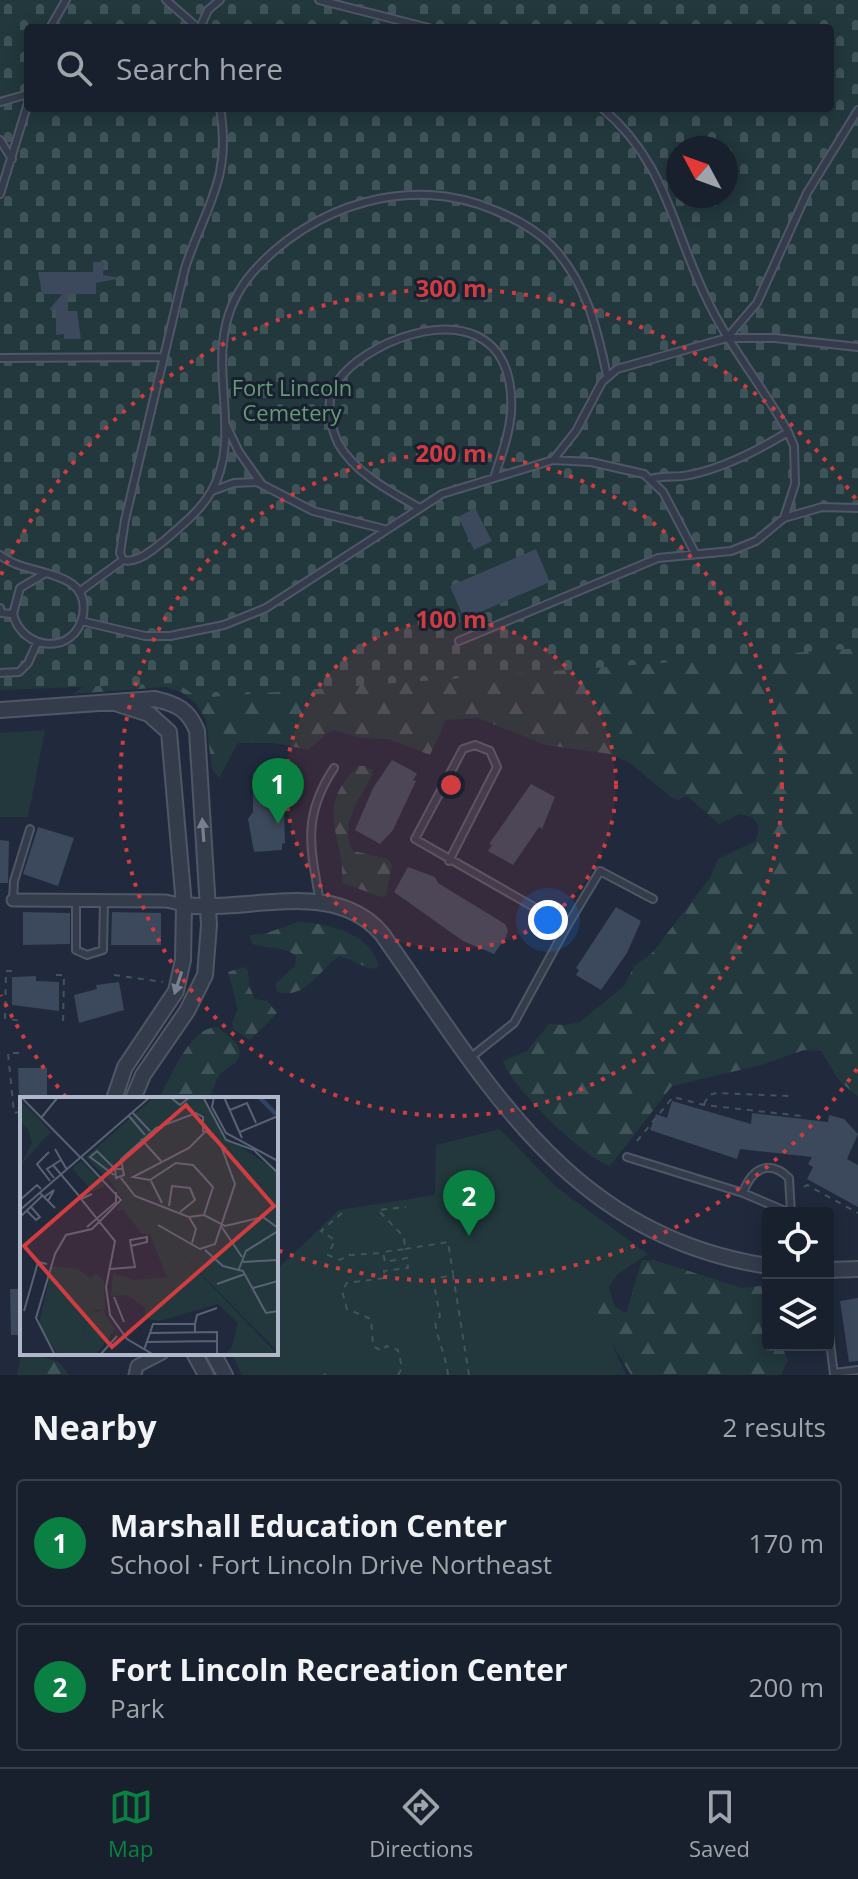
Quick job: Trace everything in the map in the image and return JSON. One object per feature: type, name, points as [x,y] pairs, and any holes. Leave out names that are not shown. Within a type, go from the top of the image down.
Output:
[{"type":"street","points":[[0,710],[165,701],[186,712],[197,731],[208,908],[209,942],[205,975],[187,1011],[143,1075],[134,1097]]},
{"type":"street","points":[[115,1097],[125,1067],[176,991],[183,960],[184,905],[169,732],[149,714],[118,704]]},
{"type":"street","points":[[13,900],[166,901],[208,908],[320,902],[350,909],[378,929],[533,1141],[594,1195],[673,1240],[762,1265]]},
{"type":"street","points":[[834,1270],[858,1269]]},
{"type":"street","points":[[135,1375],[137,1366],[158,1355]]},
{"type":"street","points":[[195,1355],[206,1375]]},
{"type":"street","points":[[214,1355],[225,1375]]},
{"type":"lane","points":[[52,24],[66,0]]},
{"type":"lane","points":[[166,0],[194,24]]},
{"type":"lane","points":[[201,24],[208,10],[220,0]]},
{"type":"lane","points":[[319,0],[413,24]]},
{"type":"lane","points":[[0,102],[24,95]]},
{"type":"lane","points":[[727,338],[757,303],[807,193],[858,110]]},
{"type":"lane","points":[[0,194],[25,112]]},
{"type":"lane","points":[[123,560],[120,553],[125,520],[163,357],[196,235],[218,193],[223,145],[220,112]]},
{"type":"lane","points":[[606,112],[644,151],[704,294],[727,338],[788,432],[797,465],[795,484],[784,518]]},
{"type":"lane","points":[[0,140],[12,159]]},
{"type":"lane","points":[[79,592],[123,560],[136,560],[159,545],[189,519],[212,491],[224,449],[226,424],[221,390],[223,338],[237,294],[269,255],[322,218],[400,194],[426,193],[482,205],[508,216],[550,245],[574,275],[590,305],[607,376]]},
{"type":"lane","points":[[418,507],[371,478],[347,455],[338,442],[330,409],[331,396],[352,365],[373,350],[417,331],[457,328],[475,335],[497,354],[506,373],[511,411],[508,435],[494,478]]},
{"type":"lane","points":[[553,460],[576,431],[607,376],[617,369],[727,338],[775,338],[858,347]]},
{"type":"lane","points":[[0,358],[163,357]]},
{"type":"lane","points":[[226,424],[239,452],[261,483],[313,511],[384,529]]},
{"type":"lane","points":[[651,479],[703,471],[752,453],[788,432]]},
{"type":"lane","points":[[81,621],[145,636],[170,636],[224,625],[266,608],[442,494],[553,460],[591,462],[637,472],[651,479],[663,492],[694,551]]},
{"type":"lane","points":[[212,491],[234,483],[261,483]]},
{"type":"lane","points":[[459,641],[658,558],[744,547],[784,518],[822,507],[858,508]]},
{"type":"lane","points":[[0,555],[13,564],[66,579],[79,592],[83,602],[81,621],[76,631],[61,642],[37,643],[19,630],[13,614],[20,588],[44,574]]},
{"type":"lane","points":[[0,611],[13,614]]},
{"type":"lane","points":[[0,673],[19,672],[28,663],[37,643]]},
{"type":"lane","points":[[449,861],[497,767],[490,751],[475,745],[463,749],[415,839],[449,861],[567,926]]},
{"type":"lane","points":[[320,902],[309,832],[317,795],[334,768]]},
{"type":"lane","points":[[13,900],[14,881],[30,829]]},
{"type":"lane","points":[[470,1058],[514,1023],[600,871],[653,899]]},
{"type":"lane","points":[[76,900],[76,946],[80,953],[87,955],[97,954],[103,947],[104,901]]},
{"type":"lane","points":[[627,1157],[743,1193],[776,1207]]},
{"type":"lane","points":[[743,1193],[753,1173],[772,1166],[789,1178],[790,1207]]},
{"type":"lane","points":[[831,1351],[834,1374],[858,1370]]},
{"type":"path","points":[[12,971],[6,971],[5,1018],[20,1021]]},
{"type":"path","points":[[56,975],[64,975],[63,1026]]},
{"type":"path","points":[[114,975],[168,983]]},
{"type":"path","points":[[19,1053],[8,1053],[7,1067],[14,1113],[19,1112]]},
{"type":"path","points":[[0,1065],[7,1067]]},
{"type":"path","points":[[704,1105],[709,1095],[717,1093],[790,1096]]},
{"type":"path","points":[[637,1141],[673,1097],[704,1105],[802,1116]]},
{"type":"path","points":[[804,1187],[807,1185],[858,1213]]},
{"type":"path","points":[[405,1249],[404,1237],[378,1210],[406,1207]]},
{"type":"path","points":[[342,1213],[321,1231],[335,1240],[328,1255],[340,1260],[349,1255],[448,1242],[469,1375]]},
{"type":"path","points":[[383,1252],[385,1262],[407,1258],[410,1265],[384,1271],[385,1278],[347,1283],[342,1291],[347,1309],[371,1319],[373,1346],[382,1351],[386,1346],[398,1350],[402,1368],[397,1371],[398,1375]]},
{"type":"path","points":[[448,1375],[446,1357],[439,1351],[435,1322],[440,1316],[433,1279],[453,1275]]},
{"type":"green space","name":"Fort Lincoln Cemetery","points":[[0,0],[858,0],[858,648],[198,698],[177,683],[0,690]]},
{"type":"green space","points":[[858,641],[858,1096],[840,1082],[821,1051],[804,1050],[761,1065],[672,1086],[610,1166],[583,1150],[550,1120],[519,1087],[503,1061],[527,1051],[549,1024],[580,1022],[625,985],[634,966],[652,953],[710,878],[718,859],[756,841],[759,826],[752,817],[740,814],[719,824],[686,795],[679,800],[671,797],[630,763],[610,754],[546,745],[478,718],[446,720],[430,755],[388,739],[360,738],[335,730],[328,732],[309,750],[275,743],[238,743],[219,778],[212,769],[206,720],[195,702],[181,692],[165,687],[73,694],[91,681]]},
{"type":"green space","points":[[45,730],[28,817],[0,817],[0,733]]},
{"type":"green space","points":[[358,766],[373,770],[352,812],[349,842],[354,851],[388,859],[392,865],[386,896],[381,897],[343,883],[334,821],[340,789]]},
{"type":"green space","points":[[298,922],[346,932],[367,945],[379,966],[371,969],[340,956],[306,987],[288,993],[278,992],[275,984],[295,966],[296,956],[286,950],[253,944],[249,935],[267,933]]},
{"type":"green space","points":[[243,967],[248,970],[249,986],[255,999],[267,1001],[277,1013],[250,1040],[234,1030],[232,1023],[238,1009],[228,972]]},
{"type":"green space","points":[[217,1027],[237,1043],[240,1052],[237,1060],[219,1076],[209,1097],[160,1097],[190,1044],[207,1029]]},
{"type":"green space","points":[[500,1129],[556,1187],[648,1254],[618,1274],[595,1306],[626,1375],[242,1375],[232,1355],[278,1355],[278,1268],[339,1210],[435,1195],[436,1145]]},
{"type":"green space","points":[[642,1260],[654,1260],[742,1288],[762,1286],[762,1351],[784,1351],[788,1360],[781,1375],[631,1375],[595,1315],[594,1306],[608,1285],[615,1307],[626,1313]]},
{"type":"green space","points":[[21,1355],[35,1355],[59,1362],[69,1375],[17,1375]]},
{"type":"building","points":[[93,262],[104,262],[103,275],[121,278],[96,283],[96,294],[68,294],[68,311],[77,311],[81,339],[64,339],[64,334],[56,335],[56,310],[49,310],[62,294],[42,294],[38,272],[93,272]]},
{"type":"building","points":[[475,508],[492,541],[474,550],[458,517]]},
{"type":"building","points":[[536,549],[550,582],[464,619],[450,586]]},
{"type":"building","points":[[392,760],[417,774],[413,780],[416,781],[393,830],[380,844],[355,830],[373,788]]},
{"type":"building","points":[[282,770],[288,804],[284,810],[285,843],[282,850],[254,852],[248,819],[253,812],[253,773]]},
{"type":"building","points":[[531,784],[555,797],[542,829],[539,827],[513,865],[488,851],[492,845],[489,844]]},
{"type":"building","points":[[38,827],[74,838],[58,886],[23,874]]},
{"type":"building","points":[[0,840],[9,841],[8,883],[0,883]]},
{"type":"building","points":[[408,867],[435,877],[438,883],[505,924],[508,930],[506,937],[494,954],[463,941],[394,892]]},
{"type":"building","points":[[616,907],[641,921],[627,953],[601,990],[576,975],[579,970],[576,968]]},
{"type":"building","points":[[23,912],[70,913],[70,944],[23,945]]},
{"type":"building","points":[[112,912],[161,913],[161,945],[111,945]]},
{"type":"building","points":[[36,976],[36,981],[59,982],[59,1011],[12,1005],[12,977]]},
{"type":"building","points":[[119,982],[124,1010],[79,1023],[74,995],[97,989],[96,985]]},
{"type":"building","points":[[18,1068],[47,1068],[47,1097],[19,1099]]},
{"type":"building","points":[[672,1101],[751,1124],[752,1113],[828,1122],[829,1115],[844,1119],[858,1134],[847,1159],[858,1165],[858,1207],[807,1179],[813,1167],[808,1164],[812,1157],[740,1149],[737,1159],[650,1130],[656,1114],[667,1118]]},
{"type":"building","points":[[10,1289],[20,1289],[20,1335],[11,1335]]},
{"type":"building","points":[[858,1298],[858,1361],[849,1362],[840,1301]]},
{"type":"place","name":"Marshall Education Center","points":[[278,824]]},
{"type":"place","name":"Fort Lincoln Recreation Center","points":[[469,1236]]}]
